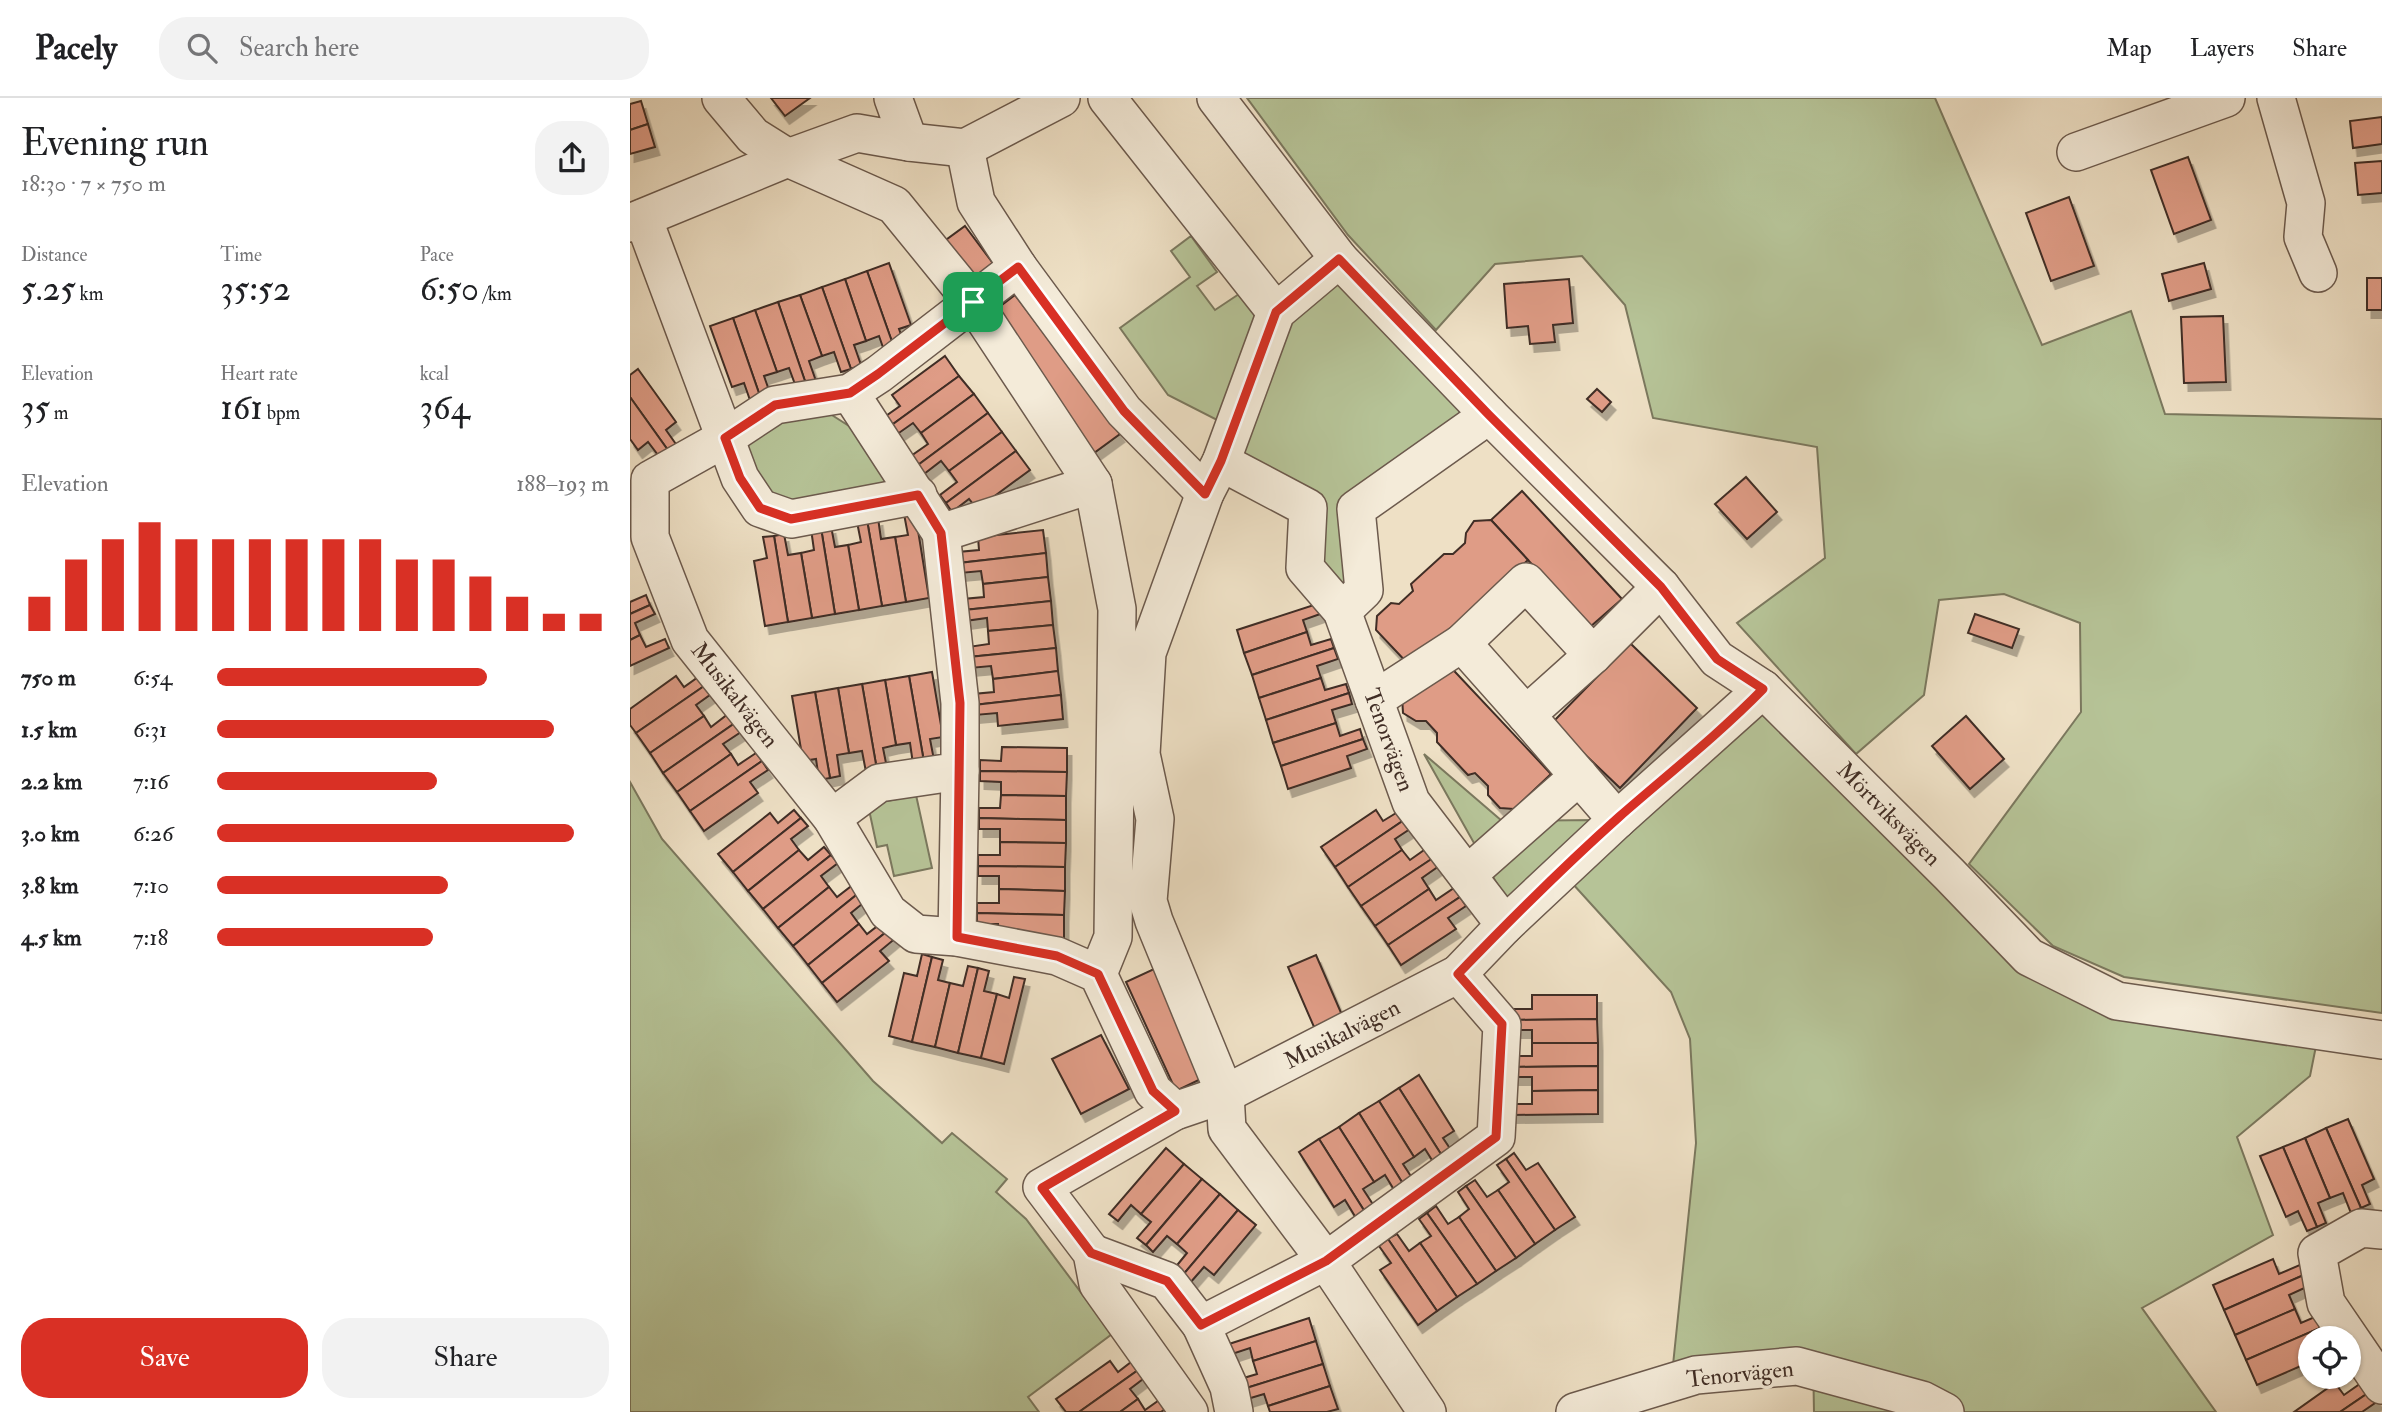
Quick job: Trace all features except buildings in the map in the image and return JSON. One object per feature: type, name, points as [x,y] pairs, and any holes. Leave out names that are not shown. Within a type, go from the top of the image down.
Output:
[{"type":"street","points":[[721,98],[753,136],[788,158],[894,205],[973,302],[1093,484],[1117,608],[1113,937],[1098,974],[1153,1091],[1175,1111]]},
{"type":"street","points":[[893,98],[909,142]]},
{"type":"street","points":[[918,495],[791,519],[760,508],[740,478],[637,220],[788,158],[857,133],[965,148],[1062,98]]},
{"type":"street","points":[[1107,98],[1276,312]]},
{"type":"street","name":"Mörtviksvägen","points":[[1216,98],[1339,259],[1489,415],[1661,587],[1717,659],[1763,689],[2029,957],[2117,1001],[2382,1040]]},
{"type":"street","points":[[2076,152],[2226,98]]},
{"type":"street","points":[[2276,98],[2306,203],[2303,237],[2318,273]]},
{"type":"street","points":[[965,148],[976,202],[1018,267],[1124,411],[1213,477]]},
{"type":"street","points":[[1339,259],[1276,312],[1147,653],[1141,754],[1155,819],[1149,901],[1154,921],[1225,1094],[1227,1129],[1326,1261],[1427,1412]]},
{"type":"street","points":[[973,302],[1018,267]]},
{"type":"street","name":"Musikalvägen","points":[[973,302],[850,393],[775,405],[725,438],[650,480],[650,537],[691,640],[832,818],[888,912],[916,934],[957,937],[1057,956],[1098,974]]},
{"type":"street","points":[[850,393],[941,533],[960,703],[957,937]]},
{"type":"street","points":[[1342,611],[1364,590],[1356,509],[1489,415]]},
{"type":"street","name":"Tenorvägen","points":[[1213,477],[1308,508],[1305,568],[1342,611],[1411,802],[1505,925]]},
{"type":"street","points":[[941,533],[1093,484]]},
{"type":"street","points":[[1374,700],[1462,643],[1526,582],[1593,655]]},
{"type":"street","points":[[1526,715],[1593,655],[1661,587]]},
{"type":"street","points":[[1462,643],[1617,820]]},
{"type":"street","name":"Musikalvägen","points":[[1189,1412],[1098,1284],[1091,1253],[1042,1188],[1175,1111],[1225,1094],[1458,974],[1505,925],[1617,820],[1763,689]]},
{"type":"street","points":[[832,818],[878,783],[960,771]]},
{"type":"street","points":[[1467,875],[1579,776]]},
{"type":"street","points":[[1113,937],[1154,921]]},
{"type":"street","points":[[1201,1325],[1326,1261],[1496,1137],[1502,1024],[1458,974]]},
{"type":"street","points":[[2382,1230],[2361,1228],[2317,1253],[2326,1303],[2382,1385]]},
{"type":"street","points":[[1091,1253],[1167,1281],[1201,1325],[1229,1387],[1234,1412]]},
{"type":"street","name":"Tenorvägen","points":[[1575,1412],[1696,1375],[1797,1366],[1922,1400],[1945,1412]]},
{"type":"green space","points":[[1247,98],[1935,98],[2042,345],[2131,311],[2165,414],[2382,419],[2382,1013],[2124,977],[2053,946],[1969,864],[2081,712],[2080,623],[2004,594],[1939,600],[1924,695],[1856,754],[1737,623],[1825,558],[1817,447],[1653,418],[1625,305],[1582,256],[1495,264],[1436,330],[1348,235]]},
{"type":"green space","points":[[1191,236],[1217,272],[1197,286],[1215,310],[1254,284],[1275,311],[1339,259],[1489,415],[1356,509],[1342,611],[1305,568],[1308,508],[1221,462],[1233,428],[1168,395],[1120,328],[1190,277],[1171,251]]},
{"type":"green space","points":[[824,410],[863,435],[890,475],[884,492],[789,509],[769,497],[742,439],[759,426]]},
{"type":"green space","points":[[1763,689],[1949,874],[2117,1001],[2319,1031],[2310,1076],[2237,1137],[2273,1235],[2142,1308],[2216,1412],[1814,1412],[1813,1356],[1673,1365],[1696,1143],[1690,1039],[1671,992],[1562,872]]},
{"type":"green space","points":[[1424,754],[1502,821],[1594,820],[1506,900]]},
{"type":"green space","points":[[630,782],[662,839],[873,1081],[942,1143],[952,1133],[1007,1179],[996,1192],[1026,1219],[1112,1334],[1028,1397],[1039,1412],[630,1412]]},
{"type":"green space","points":[[916,795],[932,868],[894,876],[887,845],[877,847],[868,805]]},
{"type":"route","points":[[1339,259],[1489,415],[1661,587],[1717,659],[1763,689],[1617,820],[1505,925],[1458,974],[1502,1024],[1496,1137],[1326,1261],[1201,1325],[1167,1281],[1091,1253],[1042,1188],[1175,1111],[1153,1091],[1098,974],[1057,956],[957,937],[960,703],[941,533],[918,495],[791,519],[760,508],[740,478],[725,438],[775,405],[850,393],[973,302],[1018,267],[1124,411],[1205,494],[1221,461],[1276,312],[1339,259]]}]
